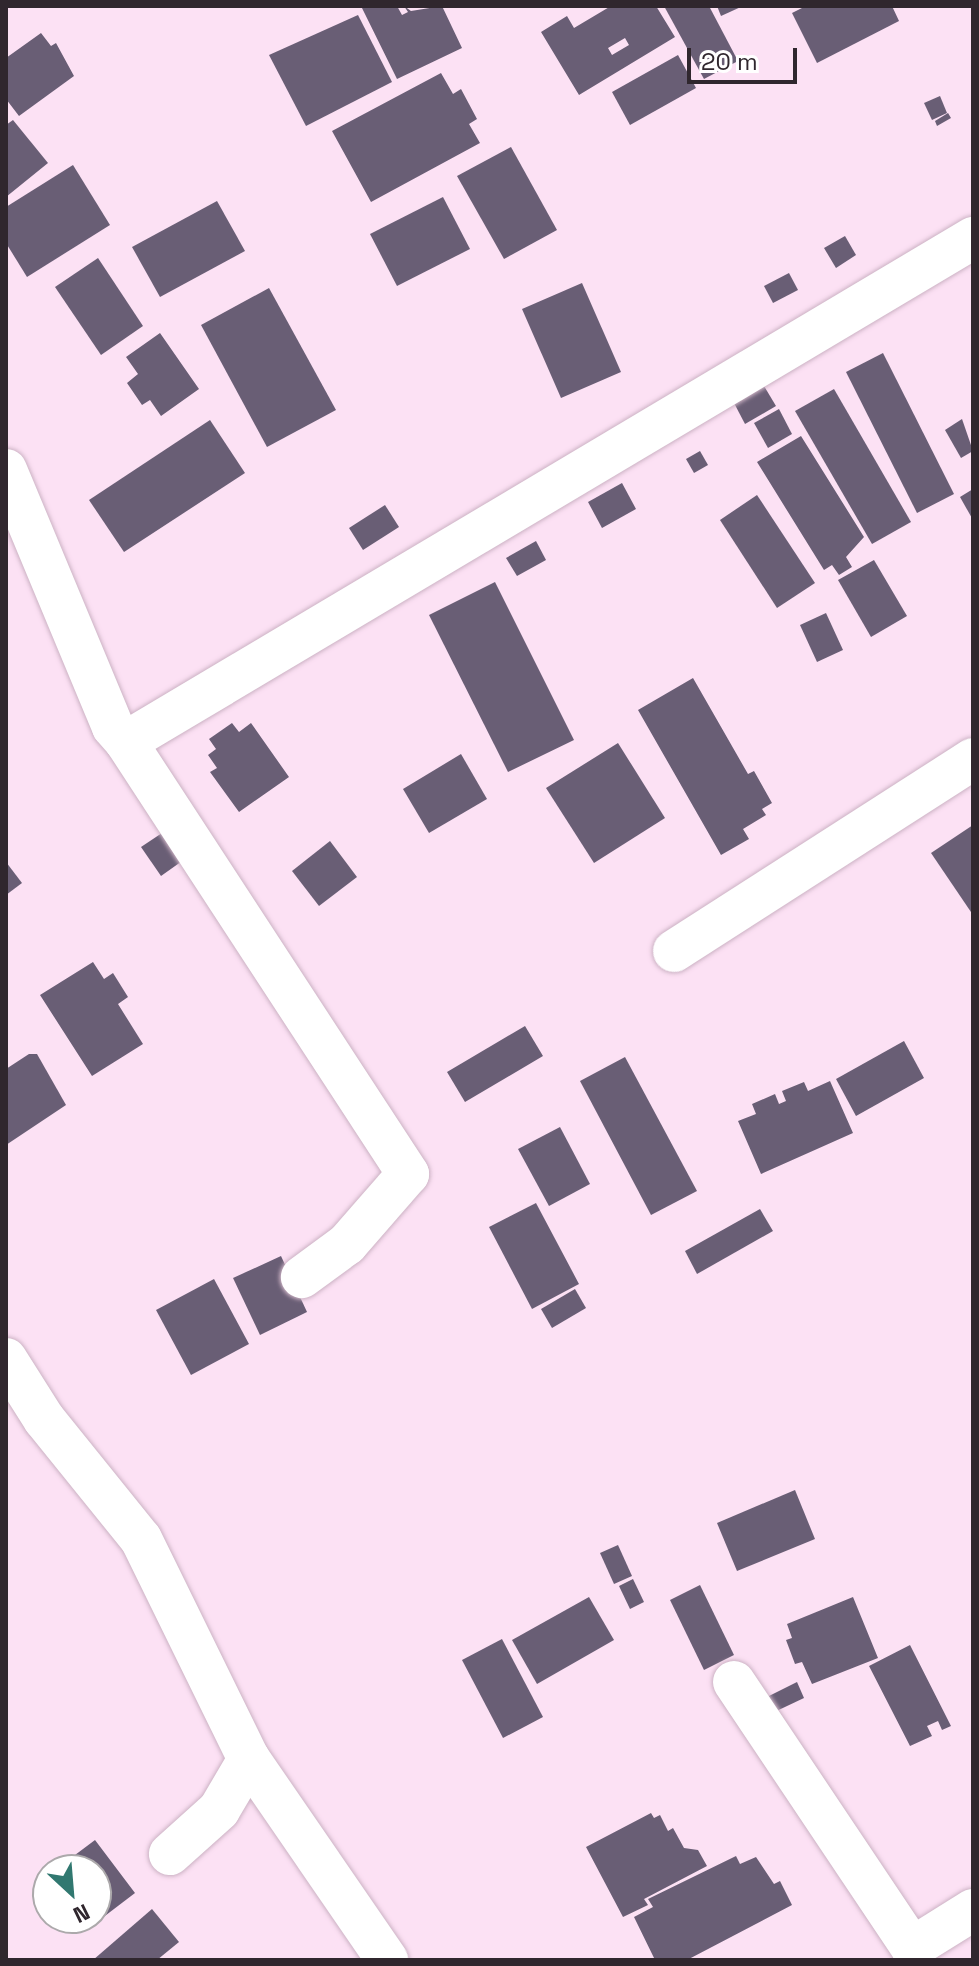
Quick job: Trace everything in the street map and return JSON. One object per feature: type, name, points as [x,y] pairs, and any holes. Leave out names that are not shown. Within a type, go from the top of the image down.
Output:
[{"type":"street","points":[[126,742],[973,238]]},
{"type":"street","points":[[6,470],[113,727],[126,742],[408,1174],[347,1244],[302,1277]]},
{"type":"street","points":[[674,951],[973,759]]},
{"type":"street","points":[[6,1359],[44,1419],[141,1539],[249,1759],[387,1960]]},
{"type":"street","points":[[734,1682],[912,1948],[973,1910]]},
{"type":"street","points":[[170,1854],[219,1810],[249,1759]]},
{"type":"building","points":[[361,6],[397,6],[402,15],[408,12],[404,6],[411,11],[442,6],[462,48],[397,79]]},
{"type":"building","points":[[611,6],[656,6],[675,37],[579,95],[541,32],[567,16],[574,28]],"holes":[[[625,38],[629,45],[612,55],[608,48]]]},
{"type":"building","points":[[664,6],[709,6],[738,61],[704,79]]},
{"type":"building","points":[[717,6],[743,6],[721,16]]},
{"type":"building","points":[[806,6],[892,6],[899,21],[817,63],[792,13]]},
{"type":"building","points":[[358,15],[392,82],[306,126],[269,55]]},
{"type":"building","points":[[41,33],[51,46],[56,43],[74,76],[19,116],[6,99],[6,58]]},
{"type":"building","points":[[678,55],[696,88],[630,125],[612,92]]},
{"type":"building","points":[[441,73],[453,94],[461,89],[477,119],[469,124],[480,143],[371,202],[332,131]]},
{"type":"building","points":[[940,96],[947,113],[932,120],[924,103]]},
{"type":"building","points":[[948,113],[951,118],[937,126],[935,121]]},
{"type":"building","points":[[13,120],[48,163],[6,197],[6,125]]},
{"type":"building","points":[[511,147],[557,230],[504,259],[457,176]]},
{"type":"building","points":[[73,165],[110,225],[27,277],[6,243],[6,207]]},
{"type":"building","points":[[443,197],[470,249],[397,286],[370,234]]},
{"type":"building","points":[[217,201],[245,251],[160,297],[132,247]]},
{"type":"building","points":[[845,236],[856,255],[836,268],[824,248]]},
{"type":"building","points":[[98,258],[143,326],[101,355],[55,287]]},
{"type":"building","points":[[789,273],[798,290],[773,303],[764,286]]},
{"type":"building","points":[[582,283],[621,372],[561,398],[522,309]]},
{"type":"building","points":[[269,288],[336,410],[267,447],[201,325]]},
{"type":"building","points":[[160,333],[199,389],[161,416],[150,400],[142,405],[127,383],[138,374],[126,357]]},
{"type":"building","points":[[883,353],[954,494],[917,513],[846,372]]},
{"type":"building","points":[[764,386],[776,406],[745,424],[734,403]]},
{"type":"building","points":[[834,389],[911,522],[872,544],[795,411]]},
{"type":"building","points":[[779,409],[792,434],[768,448],[754,423]]},
{"type":"building","points":[[962,419],[973,451],[961,458],[945,430]]},
{"type":"building","points":[[210,420],[245,473],[124,552],[89,500]]},
{"type":"building","points":[[801,436],[864,537],[846,557],[852,567],[839,575],[832,565],[824,570],[757,462]]},
{"type":"building","points":[[700,451],[708,465],[694,473],[686,459]]},
{"type":"building","points":[[622,483],[636,509],[602,528],[588,502]]},
{"type":"building","points":[[973,489],[973,520],[960,497]]},
{"type":"building","points":[[757,495],[815,583],[777,608],[720,520]]},
{"type":"building","points":[[385,505],[399,527],[363,550],[349,528]]},
{"type":"building","points":[[536,541],[546,560],[517,576],[506,558]]},
{"type":"building","points":[[874,560],[907,616],[871,637],[838,580]]},
{"type":"building","points":[[495,582],[574,740],[508,772],[429,615]]},
{"type":"building","points":[[826,613],[843,650],[817,662],[800,625]]},
{"type":"building","points":[[693,678],[748,774],[754,771],[772,803],[762,809],[766,815],[743,829],[749,839],[721,855],[638,710]]},
{"type":"building","points":[[232,723],[239,732],[251,723],[289,777],[239,812],[210,772],[217,768],[208,755],[216,749],[209,739]]},
{"type":"building","points":[[618,743],[665,818],[594,863],[546,788]]},
{"type":"building","points":[[461,754],[487,799],[429,833],[403,789]]},
{"type":"building","points":[[973,825],[973,915],[931,853]]},
{"type":"building","points":[[162,833],[185,859],[161,876],[141,847]]},
{"type":"building","points":[[330,841],[357,877],[319,906],[292,871]]},
{"type":"building","points":[[6,862],[22,883],[6,895]]},
{"type":"building","points":[[93,962],[104,979],[113,973],[128,997],[118,1004],[143,1044],[92,1076],[40,995]]},
{"type":"building","points":[[525,1026],[543,1056],[465,1102],[447,1072]]},
{"type":"building","points":[[904,1041],[924,1078],[856,1116],[836,1079]]},
{"type":"building","points":[[29,1054],[37,1054],[66,1105],[6,1145],[6,1069]]},
{"type":"building","points":[[625,1057],[697,1191],[651,1215],[580,1081]]},
{"type":"building","points":[[830,1081],[853,1133],[761,1174],[738,1121],[756,1114],[752,1104],[775,1094],[779,1104],[786,1101],[782,1091],[804,1082],[808,1091]]},
{"type":"building","points":[[560,1127],[590,1184],[549,1206],[518,1149]]},
{"type":"building","points":[[536,1203],[579,1284],[532,1309],[489,1227]]},
{"type":"building","points":[[760,1209],[773,1231],[697,1274],[685,1251]]},
{"type":"building","points":[[281,1256],[307,1312],[260,1335],[233,1278]]},
{"type":"building","points":[[214,1279],[249,1344],[191,1375],[156,1310]]},
{"type":"building","points":[[575,1289],[586,1308],[552,1328],[541,1309]]},
{"type":"building","points":[[795,1490],[815,1539],[737,1571],[717,1523]]},
{"type":"building","points":[[618,1545],[632,1576],[614,1584],[600,1553]]},
{"type":"building","points":[[633,1579],[644,1602],[630,1609],[619,1586]]},
{"type":"building","points":[[700,1585],[734,1655],[704,1670],[670,1600]]},
{"type":"building","points":[[589,1597],[614,1640],[537,1684],[512,1640]]},
{"type":"building","points":[[853,1597],[878,1658],[812,1684],[802,1662],[795,1664],[786,1640],[792,1638],[787,1624]]},
{"type":"building","points":[[502,1639],[543,1717],[503,1738],[462,1660]]},
{"type":"building","points":[[910,1645],[951,1726],[942,1730],[938,1721],[927,1726],[932,1736],[910,1746],[869,1666]]},
{"type":"building","points":[[797,1682],[804,1698],[768,1715],[761,1700]]},
{"type":"building","points":[[651,1813],[654,1818],[660,1815],[668,1831],[673,1828],[684,1848],[698,1850],[707,1866],[644,1899],[648,1905],[623,1917],[586,1847]]},
{"type":"building","points":[[95,1840],[106,1854],[76,1854]]},
{"type":"building","points":[[736,1856],[740,1864],[756,1857],[774,1884],[780,1881],[792,1905],[687,1960],[655,1960],[634,1917],[653,1907],[648,1899]]},
{"type":"building","points":[[112,1863],[135,1893],[112,1911]]},
{"type":"building","points":[[152,1909],[179,1942],[157,1960],[93,1960]]}]
